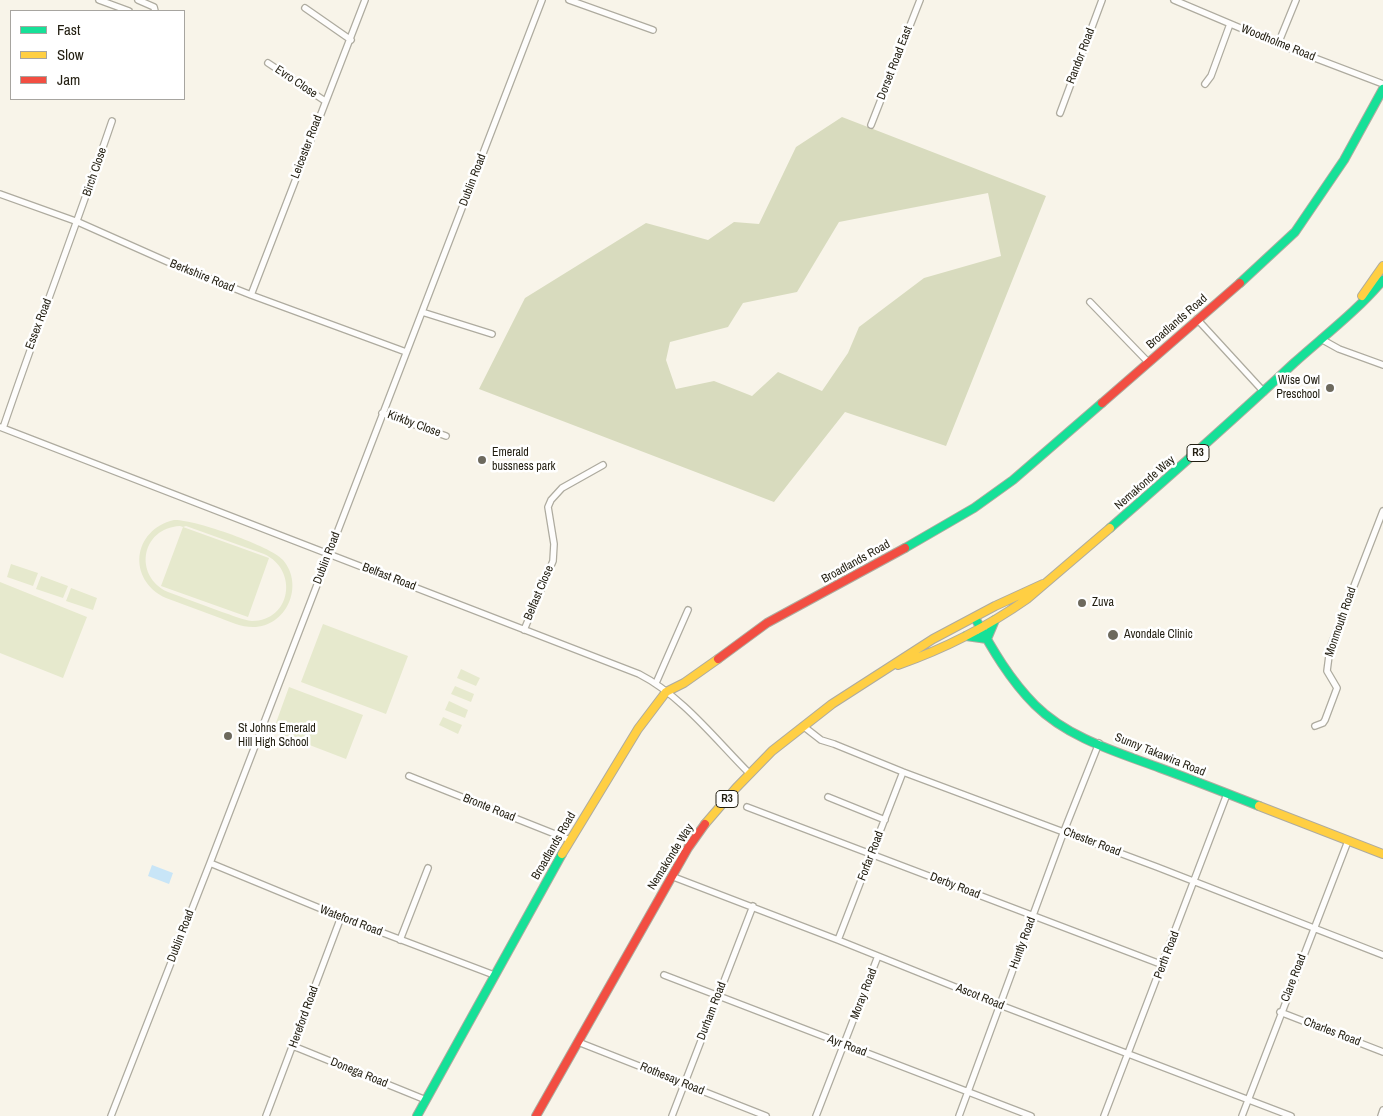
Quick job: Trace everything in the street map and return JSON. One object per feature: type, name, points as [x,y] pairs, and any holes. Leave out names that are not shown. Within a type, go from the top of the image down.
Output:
[{"type":"main road","name":"Broadlands Road","points":[[417,1116],[570,840],[638,729],[666,692],[684,683],[767,623],[974,508],[1013,480],[1044,454],[1248,276],[1295,232],[1344,160],[1383,89]]},
{"type":"main road","name":"Nemakonde Way","points":[[1348,315],[1383,266]]},
{"type":"main road","name":"Nemakonde Way","points":[[890,667],[918,658],[965,636],[996,620],[1027,599],[1191,459],[1321,338],[1365,301],[1383,280]]},
{"type":"main road","name":"Nemakonde Way","points":[[536,1116],[671,876],[700,831],[749,773],[802,726],[918,647],[1023,592],[1043,584]]},
{"type":"main road","name":"Sunny Takawira Road","points":[[974,618],[1032,702],[1045,714],[1069,730],[1383,854]]},
{"type":"main road","points":[[965,636],[987,639],[996,620]]},
{"type":"street","points":[[99,0],[126,10]]},
{"type":"street","points":[[138,0],[150,4],[155,10]]},
{"type":"street","name":"Leicester Road","points":[[251,295],[365,0]]},
{"type":"street","name":"Dublin Road","points":[[111,1116],[542,0]]},
{"type":"street","points":[[569,0],[653,30]]},
{"type":"street","name":"Dorset Road East","points":[[871,125],[920,0]]},
{"type":"street","name":"Randor Road","points":[[1060,113],[1102,0]]},
{"type":"street","name":"Woodholme Road","points":[[1174,0],[1278,44],[1383,84]]},
{"type":"street","points":[[1278,44],[1296,0]]},
{"type":"street","points":[[305,8],[351,40]]},
{"type":"street","points":[[1205,84],[1211,76],[1230,24]]},
{"type":"street","name":"Evro Close","points":[[268,63],[325,101]]},
{"type":"street","name":"Birch Close","points":[[78,222],[112,121]]},
{"type":"street","name":"Berkshire Road","points":[[0,194],[78,222],[168,262],[251,295],[406,352]]},
{"type":"street","name":"Essex Road","points":[[2,427],[78,222]]},
{"type":"street","points":[[1090,302],[1148,362]]},
{"type":"street","points":[[422,312],[492,334]]},
{"type":"street","points":[[1197,319],[1264,392]]},
{"type":"street","points":[[1321,338],[1339,349],[1383,365]]},
{"type":"street","name":"Kirkby Close","points":[[382,413],[446,436]]},
{"type":"street","name":"Belfast Road","points":[[2,427],[639,674],[656,683],[680,703],[749,773]]},
{"type":"street","name":"Belfast Close","points":[[524,630],[553,561],[554,544],[548,507],[551,500],[562,488],[603,465]]},
{"type":"street","name":"Monmouth Road","points":[[1315,726],[1326,720],[1337,688],[1327,671],[1330,648],[1383,511]]},
{"type":"street","points":[[656,683],[688,610]]},
{"type":"street","name":"Chester Road","points":[[802,726],[821,740],[1383,955]]},
{"type":"street","name":"Huntly Road","points":[[959,1116],[1032,916],[1099,743]]},
{"type":"street","name":"Forfar Road","points":[[838,940],[903,772]]},
{"type":"street","name":"Bronte Road","points":[[409,776],[570,840]]},
{"type":"street","name":"Perth Road","points":[[1104,1116],[1195,882],[1227,794]]},
{"type":"street","points":[[828,797],[885,820]]},
{"type":"street","name":"Derby Road","points":[[747,807],[1163,965]]},
{"type":"street","name":"Clare Road","points":[[1242,1116],[1280,1012],[1348,841]]},
{"type":"street","name":"Wateford Road","points":[[210,863],[341,917],[494,975]]},
{"type":"street","points":[[400,940],[428,868]]},
{"type":"street","name":"Ascot Road","points":[[671,876],[753,906],[1000,1005],[1291,1116]]},
{"type":"street","name":"Durham Road","points":[[672,1116],[753,906]]},
{"type":"street","name":"Hereford Road","points":[[266,1116],[341,917]]},
{"type":"street","name":"Moray Road","points":[[816,1116],[878,956]]},
{"type":"street","name":"Ayr Road","points":[[664,975],[1031,1116]]},
{"type":"street","name":"Charles Road","points":[[1280,1012],[1383,1052]]},
{"type":"street","name":"Rothesay Road","points":[[578,1042],[766,1116]]},
{"type":"street","name":"Donega Road","points":[[293,1046],[426,1100]]},
{"type":"street","points":[[1381,1116],[1383,1110]]},
{"type":"green space","points":[[842,117],[1046,196],[946,446],[845,412],[774,502],[479,389],[525,298],[646,223],[708,240],[734,222],[759,224],[796,147]],"holes":[[[988,193],[1001,256],[924,278],[859,327],[848,353],[822,391],[778,372],[752,396],[714,381],[676,389],[666,360],[670,342],[728,327],[743,303],[797,292],[839,222]]]},
{"type":"green space","points":[[174,520],[197,524],[231,534],[276,554],[283,560],[289,570],[292,581],[292,593],[283,613],[265,625],[244,626],[166,598],[153,590],[145,580],[140,568],[140,556],[143,544],[160,525]],"holes":[[[186,526],[264,554],[275,561],[282,571],[286,582],[286,594],[282,604],[275,613],[265,619],[244,620],[168,592],[157,585],[146,565],[146,554],[150,544],[157,535],[167,529]]]},
{"type":"green space","points":[[183,527],[269,558],[248,617],[161,586]]},
{"type":"green space","points":[[11,564],[38,573],[33,586],[7,577]]},
{"type":"green space","points":[[41,576],[68,586],[63,598],[36,589]]},
{"type":"green space","points":[[0,582],[87,617],[63,678],[0,653]]},
{"type":"green space","points":[[71,588],[97,598],[93,610],[66,601]]},
{"type":"green space","points":[[323,624],[408,656],[386,714],[301,682]]},
{"type":"green space","points":[[461,669],[480,678],[476,686],[457,678]]},
{"type":"green space","points":[[455,686],[474,694],[471,702],[451,694]]},
{"type":"green space","points":[[289,687],[363,715],[346,759],[273,731]]},
{"type":"green space","points":[[449,701],[468,710],[465,718],[445,710]]},
{"type":"green space","points":[[443,717],[462,725],[458,734],[439,725]]},
{"type":"water","points":[[152,865],[173,873],[169,884],[148,876]]},
{"type":"traffic: fast","points":[[1240,283],[1295,232],[1344,160],[1383,89]]},
{"type":"traffic: fast","points":[[1110,528],[1351,313],[1383,280]]},
{"type":"traffic: fast","points":[[905,548],[974,508],[1013,480],[1102,403]]},
{"type":"traffic: fast","points":[[975,618],[995,653],[1017,685],[1035,705],[1062,727],[1110,750],[1259,806]]},
{"type":"traffic: fast","points":[[966,636],[987,639],[995,620]]},
{"type":"traffic: fast","points":[[417,1116],[562,854]]},
{"type":"traffic: slow","points":[[1362,296],[1383,266]]},
{"type":"traffic: slow","points":[[898,665],[932,652],[965,636],[1012,609],[1027,599],[1110,528]]},
{"type":"traffic: slow","points":[[705,824],[736,788],[772,751],[832,704],[933,639],[995,606],[1043,584]]},
{"type":"traffic: slow","points":[[562,854],[638,729],[666,692],[684,683],[718,659]]},
{"type":"traffic: slow","points":[[1259,806],[1383,854]]},
{"type":"traffic: jam","points":[[1102,403],[1240,283]]},
{"type":"traffic: jam","points":[[718,659],[767,623],[905,548]]},
{"type":"traffic: jam","points":[[536,1116],[688,848],[705,824]]},
{"type":"place","name":"Wise Owl Preschool","points":[[1330,388]]},
{"type":"place","name":"Emerald bussness park","points":[[482,460]]},
{"type":"place","name":"Zuva","points":[[1082,603]]},
{"type":"place","name":"Avondale Clinic","points":[[1113,635]]},
{"type":"place","name":"St Johns Emerald Hill High School","points":[[228,736]]}]
